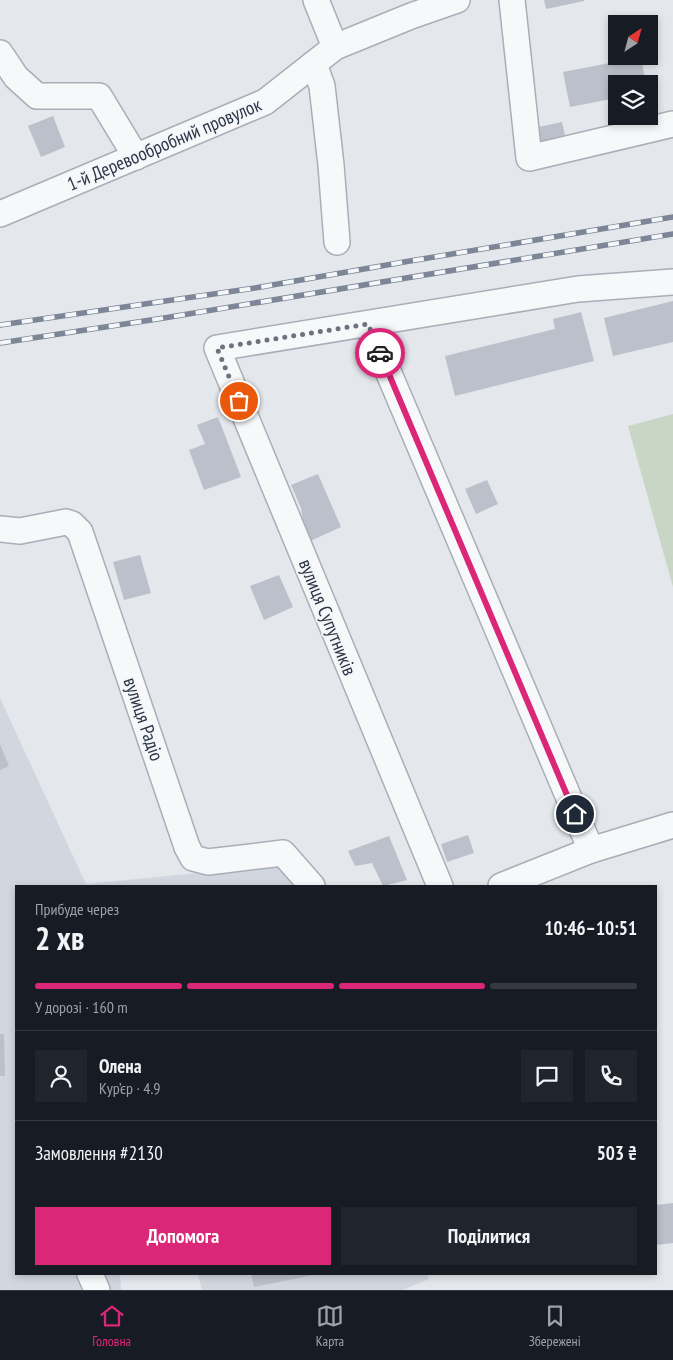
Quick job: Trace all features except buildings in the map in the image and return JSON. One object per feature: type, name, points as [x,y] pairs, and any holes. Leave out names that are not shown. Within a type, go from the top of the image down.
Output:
[{"type":"street","points":[[316,0],[335,47]]},
{"type":"street","name":"1-й Деревообробний провулок","points":[[0,214],[265,102],[335,47],[411,16],[457,0]]},
{"type":"street","points":[[512,0],[529,158],[673,124]]},
{"type":"street","points":[[0,53],[16,77],[37,96],[99,96],[136,157]]},
{"type":"street","points":[[314,64],[322,86],[337,242]]},
{"type":"street","points":[[591,850],[368,324],[578,289],[673,282]]},
{"type":"street","name":"вулиця Супутників","points":[[368,324],[217,348],[440,885]]},
{"type":"street","name":"вулиця Радіо","points":[[0,529],[20,531],[66,522],[72,524],[80,532],[187,847],[193,858],[208,862],[283,853],[311,885]]},
{"type":"street","points":[[504,885],[591,850],[673,825]]},
{"type":"street","points":[[90,1275],[97,1290]]},
{"type":"shaded area","points":[[0,698],[86,884],[279,865],[294,885],[15,885],[15,1275],[120,1275],[121,1290],[0,1290]]},
{"type":"shaded area","points":[[198,1275],[427,1275],[429,1279],[403,1290],[202,1290]]},
{"type":"green space","points":[[673,414],[673,587],[628,426]]},
{"type":"railway","points":[[0,325],[255,288],[673,217]]},
{"type":"railway","points":[[0,343],[164,318],[673,234]]},
{"type":"way so far","points":[[239,401],[217,348],[368,324],[380,353]]},
{"type":"route","points":[[380,353],[575,814]]}]
